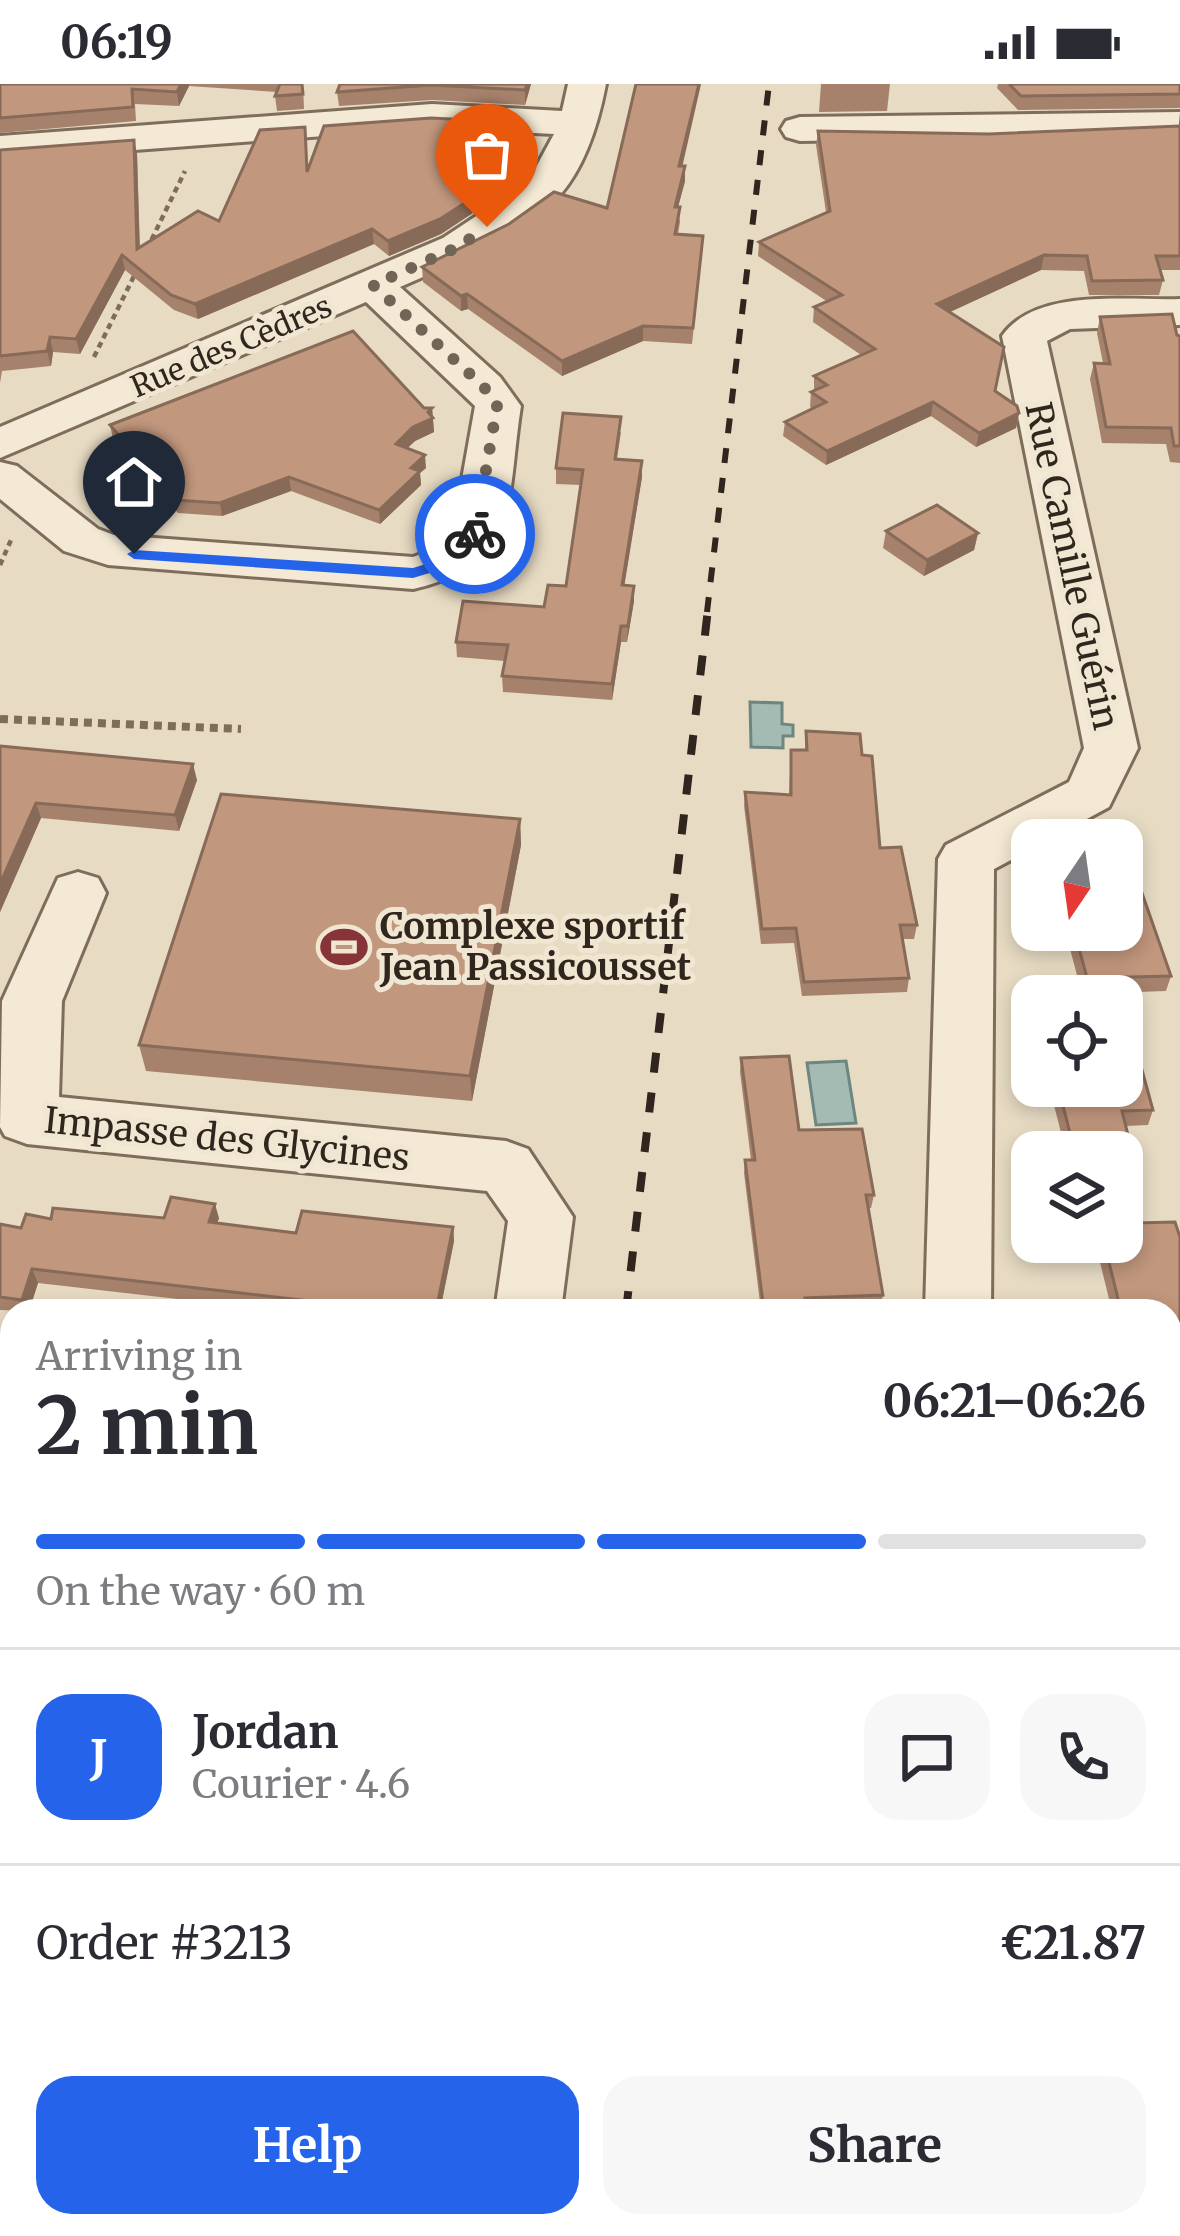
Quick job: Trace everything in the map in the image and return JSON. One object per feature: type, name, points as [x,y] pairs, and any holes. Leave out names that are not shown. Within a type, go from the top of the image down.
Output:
[{"type":"street","points":[[1138,84],[1179,124]]},
{"type":"street","points":[[0,148],[583,104]]},
{"type":"street","name":"Rue des Cèdres","points":[[0,444],[458,247],[544,189],[583,104]]},
{"type":"street","points":[[800,128],[1179,124]]},
{"type":"street","points":[[0,476],[81,540],[108,550],[413,573],[451,561],[471,543],[477,530],[497,406],[484,387],[373,285]]},
{"type":"street","name":"Rue Camille Guérin","points":[[958,1299],[966,859],[1090,794],[1111,748],[1024,335],[1061,316],[1180,312]]},
{"type":"street","name":"Impasse des Glycines","points":[[78,893],[32,1001],[27,1119],[506,1167],[541,1217],[530,1299]]},
{"type":"path","points":[[65,417],[203,133]]},
{"type":"path","points":[[0,719],[242,730]]},
{"type":"water","points":[[750,702],[782,703],[782,724],[793,725],[793,736],[783,736],[783,748],[751,747]]},
{"type":"water","points":[[846,1061],[856,1123],[816,1125],[807,1063]]},
{"type":"building","points":[[0,84],[181,84],[177,92],[132,89],[133,107],[0,118]]},
{"type":"building","points":[[280,84],[302,84],[303,94],[275,96]]},
{"type":"building","points":[[340,84],[527,84],[525,90],[431,85],[337,92]]},
{"type":"building","points":[[636,84],[699,84],[679,166],[685,166],[675,207],[680,207],[675,234],[703,236],[693,328],[643,326],[562,361],[422,267],[509,224],[554,192],[607,208]]},
{"type":"building","points":[[1009,84],[1180,84],[1180,94],[1021,96]]},
{"type":"building","points":[[431,118],[510,122],[488,171],[505,177],[440,219],[388,241],[372,229],[195,304],[171,295],[122,255],[76,339],[50,337],[47,351],[0,356],[0,150],[134,140],[137,249],[198,211],[219,221],[260,130],[305,127],[307,172],[324,126]]},
{"type":"building","points":[[1180,126],[1180,256],[1156,256],[1163,280],[1092,281],[1087,256],[1044,255],[937,304],[1004,347],[995,391],[1017,406],[1019,413],[979,433],[933,402],[827,451],[785,422],[826,402],[811,392],[827,385],[814,376],[875,349],[814,307],[842,295],[759,242],[830,211],[818,131],[989,134]]},
{"type":"building","points":[[1172,314],[1180,336],[1180,446],[1174,446],[1171,428],[1106,427],[1094,363],[1110,364],[1100,317]]},
{"type":"building","points":[[353,331],[424,408],[432,408],[428,412],[433,418],[413,427],[396,444],[425,455],[411,468],[420,471],[379,510],[289,477],[220,503],[175,500],[110,425]]},
{"type":"building","points":[[563,413],[621,417],[615,459],[642,461],[622,585],[634,586],[628,626],[621,626],[612,684],[502,676],[508,645],[456,642],[463,601],[544,607],[548,585],[566,586],[583,470],[556,468]]},
{"type":"building","points":[[937,505],[978,533],[927,560],[886,531]]},
{"type":"building","points":[[806,731],[860,734],[862,755],[872,756],[880,848],[901,847],[917,925],[900,925],[909,978],[804,982],[796,928],[762,929],[745,792],[791,795],[791,750],[807,750]]},
{"type":"building","points":[[0,746],[193,764],[175,815],[36,803],[0,884]]},
{"type":"building","name":"Complexe sportif Jean Passicousset","points":[[221,794],[520,819],[470,1076],[139,1045]]},
{"type":"building","points":[[1143,896],[1171,976],[1086,975],[1080,951],[1143,951]]},
{"type":"building","points":[[789,1056],[799,1130],[862,1129],[874,1195],[866,1195],[883,1295],[762,1299],[745,1160],[755,1160],[741,1058]]},
{"type":"building","points":[[1143,1074],[1153,1110],[1122,1111],[1127,1131],[1069,1131],[1063,1107],[1143,1107]]},
{"type":"building","points":[[171,1197],[215,1204],[209,1222],[296,1233],[302,1211],[453,1227],[438,1299],[293,1299],[32,1269],[22,1299],[0,1297],[0,1224],[21,1228],[26,1214],[51,1219],[53,1208],[164,1218]]},
{"type":"building","points":[[1175,1222],[1180,1237],[1180,1299],[1118,1299],[1109,1263],[1143,1263],[1143,1223]]},
{"type":"railway","points":[[707,612],[769,84]]},
{"type":"railway","points":[[627,1299],[708,609]]},
{"type":"way so far","points":[[475,534],[497,406],[484,387],[373,285],[458,247],[487,227]]},
{"type":"place","name":"Complexe sportif Jean Passicousset","points":[[344,947]]},
{"type":"route","points":[[134,554],[413,573],[451,561],[475,534]]}]
